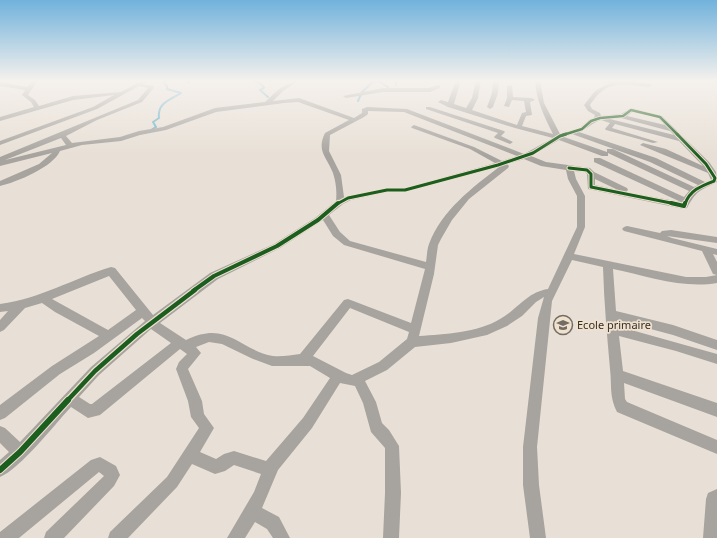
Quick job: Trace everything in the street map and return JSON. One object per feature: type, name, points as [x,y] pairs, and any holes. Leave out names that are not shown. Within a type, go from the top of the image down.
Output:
[{"type":"street","points":[[0,117],[40,105]]},
{"type":"street","points":[[0,143],[100,105]]},
{"type":"street","points":[[0,160],[62,135],[95,118],[128,105]]},
{"type":"street","points":[[0,164],[70,145],[90,141],[121,139],[139,133],[164,129],[215,110],[251,105]]},
{"type":"street","points":[[313,105],[354,120]]},
{"type":"street","points":[[468,111],[471,105]]},
{"type":"street","points":[[519,127],[524,114],[529,115],[528,105]]},
{"type":"street","points":[[543,105],[558,137]]},
{"type":"street","points":[[587,105],[598,114],[599,118]]},
{"type":"street","points":[[450,106],[519,127],[653,160],[706,184],[717,187]]},
{"type":"street","points":[[428,108],[502,132],[498,137],[530,154],[544,164],[589,172],[638,196],[684,206],[688,197],[694,190],[714,181],[715,178],[706,164],[682,139],[660,117],[631,110],[617,119],[608,129],[663,144]]},
{"type":"street","points":[[340,202],[341,193],[336,172],[326,155],[324,145],[327,134],[365,114],[365,109],[404,110],[530,154]]},
{"type":"street","points":[[67,118],[66,120],[68,122],[81,126]]},
{"type":"street","points":[[0,470],[20,452],[95,371],[114,353],[214,276],[277,246],[325,215],[340,202],[348,198],[387,190],[405,190],[506,162],[530,154],[558,137],[582,129],[591,121],[599,118],[617,119],[682,139]]},
{"type":"street","points":[[414,127],[506,162]]},
{"type":"street","points":[[572,132],[694,190]]},
{"type":"street","points":[[62,135],[70,145]]},
{"type":"street","points":[[643,145],[663,151],[712,172]]},
{"type":"street","points":[[0,184],[36,169],[56,154],[56,150]]},
{"type":"street","points":[[589,172],[597,160],[610,150]]},
{"type":"street","points":[[597,160],[686,201]]},
{"type":"street","points":[[412,342],[430,267],[433,245],[459,204],[506,162]]},
{"type":"street","points":[[538,538],[531,485],[530,447],[544,318],[547,301],[580,232],[582,210],[581,196],[572,179],[569,168]]},
{"type":"street","points":[[325,215],[334,233],[338,238],[347,243],[430,267]]},
{"type":"street","points":[[627,229],[662,237],[669,241],[717,252]]},
{"type":"street","points":[[662,237],[665,233],[671,233],[717,240]]},
{"type":"street","points":[[705,249],[717,271]]},
{"type":"street","points":[[568,256],[686,281],[717,279]]},
{"type":"street","points":[[608,264],[610,314],[617,374],[618,400],[622,407],[664,426],[717,447]]},
{"type":"street","points":[[0,308],[21,305],[43,298],[111,271],[144,311],[152,324],[163,333],[183,344],[195,353],[183,366],[182,372],[195,401],[198,417],[207,427],[172,482],[116,538]]},
{"type":"street","points":[[70,399],[88,411],[95,410],[183,344],[208,337],[217,337],[252,354],[272,361],[279,362],[304,360],[314,362],[337,377],[351,381],[358,380],[383,366],[412,342],[451,338],[487,330],[503,323],[518,313],[532,299],[540,294],[552,292]]},
{"type":"street","points":[[43,298],[59,309],[108,336]]},
{"type":"street","points":[[304,360],[348,304],[415,330]]},
{"type":"street","points":[[0,327],[21,305]]},
{"type":"street","points":[[0,412],[51,374],[144,311]]},
{"type":"street","points":[[610,314],[687,335],[717,345]]},
{"type":"street","points":[[612,329],[676,346],[717,359]]},
{"type":"street","points":[[617,374],[717,410]]},
{"type":"street","points":[[235,538],[253,512],[266,484],[272,465],[297,438],[317,412],[337,377]]},
{"type":"street","points":[[358,380],[369,402],[376,427],[392,446],[393,493],[391,538]]},
{"type":"street","points":[[0,433],[20,452]]},
{"type":"street","points":[[190,455],[215,467],[219,467],[234,457],[270,470]]},
{"type":"street","points":[[6,538],[96,465],[100,464],[110,471],[112,475],[109,480],[52,538]]},
{"type":"street","points":[[711,538],[714,499],[717,497]]},
{"type":"street","points":[[253,512],[273,523],[282,538]]},
{"type":"waterway","points":[[151,130],[156,127],[153,122],[159,118],[162,105]]},
{"type":"cycle path","points":[[0,470],[20,452],[95,371],[137,334],[214,276],[277,246],[318,220],[340,202],[348,198],[387,190],[405,190],[498,165],[533,153],[560,136],[582,129],[591,121],[600,118],[623,116],[631,110],[660,117],[706,164],[715,178],[714,181],[695,189],[686,200],[684,206],[591,187],[591,174],[587,170],[569,168]]},
{"type":"place","name":"Ecole primaire","points":[[563,325]]}]
